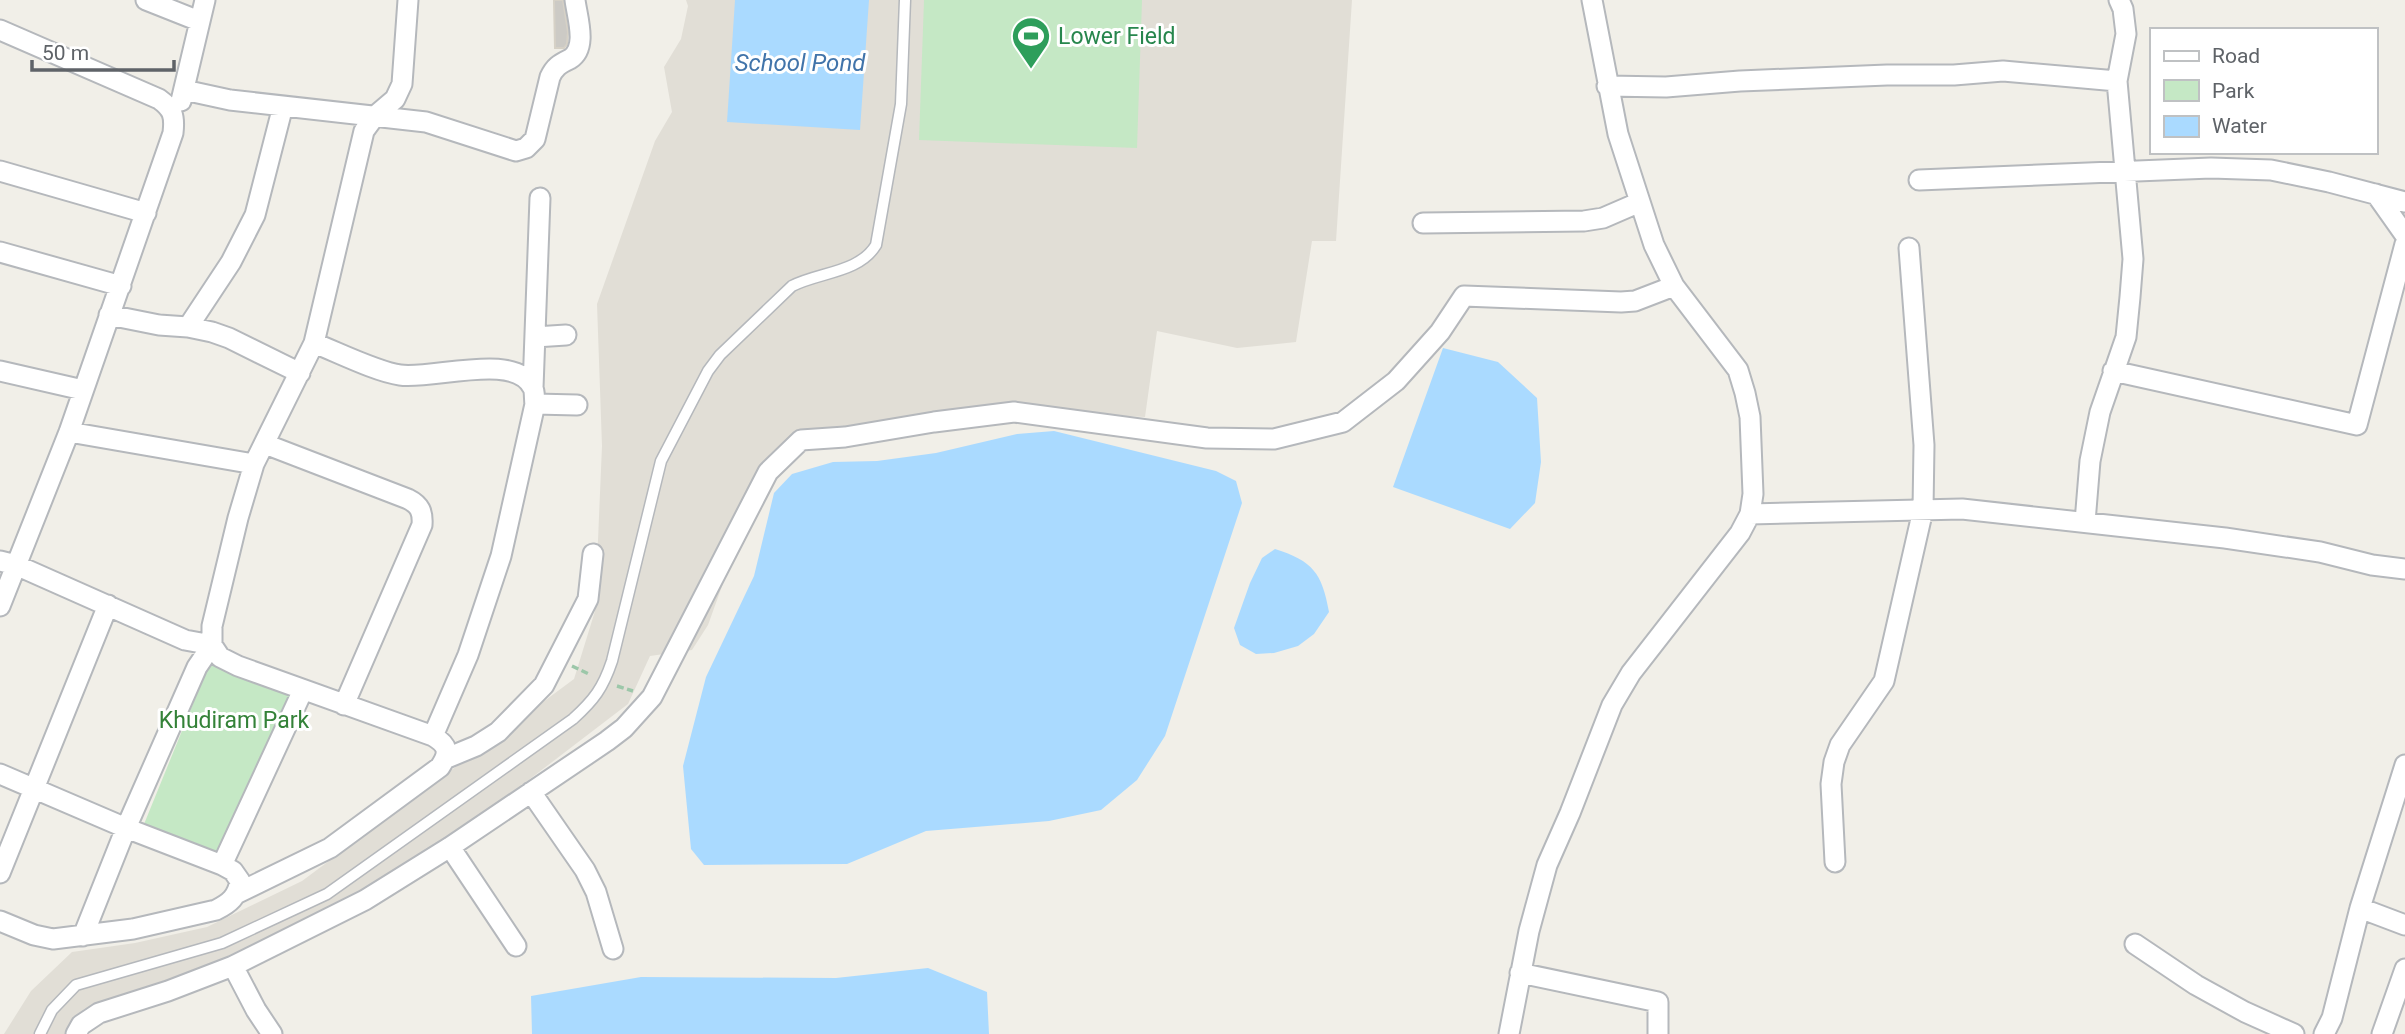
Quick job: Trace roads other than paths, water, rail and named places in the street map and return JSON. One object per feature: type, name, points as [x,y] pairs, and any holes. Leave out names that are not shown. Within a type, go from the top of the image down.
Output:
[{"type":"street","points":[[146,0],[199,21]]},
{"type":"street","points":[[0,606],[8,563],[69,432],[146,213],[173,133],[205,0]]},
{"type":"street","points":[[408,0],[402,83],[395,99],[364,131],[314,343],[254,464],[212,626],[212,645],[220,657],[238,666],[433,736],[442,741],[447,758]]},
{"type":"street","points":[[184,90],[230,100],[426,122],[516,151],[526,148],[535,139],[550,77],[555,68],[579,51],[575,0]]},
{"type":"street","points":[[1509,1034],[1529,930],[1547,865],[1612,705],[1631,673],[1740,533],[1750,514],[1753,494],[1750,418],[1738,370],[1674,286],[1654,245],[1618,134],[1592,0]]},
{"type":"street","points":[[2084,522],[2090,461],[2100,412],[2126,337],[2133,259],[2117,80],[2126,34],[2123,9],[2119,0]]},
{"type":"street","points":[[0,30],[159,99],[170,107],[175,119]]},
{"type":"street","points":[[1607,86],[1665,88],[1740,80],[1954,75],[2003,71],[2117,80]]},
{"type":"street","points":[[188,327],[231,262],[255,215],[283,106]]},
{"type":"street","points":[[1919,180],[2211,168],[2271,170],[2405,202]]},
{"type":"street","points":[[0,171],[146,213]]},
{"type":"street","points":[[2376,194],[2405,234]]},
{"type":"street","points":[[433,736],[468,655],[501,556],[534,396],[540,198]]},
{"type":"street","points":[[1423,223],[1584,221],[1603,218],[1640,202]]},
{"type":"street","points":[[2113,371],[2357,425],[2405,244]]},
{"type":"street","points":[[1835,862],[1831,784],[1834,762],[1840,745],[1884,681],[1923,510],[1924,435],[1909,248]]},
{"type":"street","points":[[0,252],[121,286]]},
{"type":"street","points":[[76,1034],[81,1025],[99,1013],[233,966],[365,900],[450,847],[624,728],[652,698],[717,566],[768,472],[801,440],[845,437],[1014,412],[1206,438],[1274,439],[1343,422],[1396,381],[1440,332],[1464,296],[1621,302],[1635,301],[1674,286]]},
{"type":"street","points":[[109,315],[159,325],[188,327],[229,338],[300,373]]},
{"type":"street","points":[[535,337],[566,335]]},
{"type":"street","points":[[314,343],[397,375],[509,369],[521,374],[534,396],[577,405]]},
{"type":"street","points":[[0,371],[83,390]]},
{"type":"street","points":[[69,432],[254,464]]},
{"type":"street","points":[[265,444],[408,499],[417,504],[422,514],[422,525],[344,705]]},
{"type":"street","points":[[1750,514],[1962,509],[2176,532],[2309,550],[2372,565],[2404,569]]},
{"type":"street","points":[[0,921],[34,935],[53,939],[133,929],[216,910],[228,904],[238,893],[330,848],[440,767],[447,758],[498,732],[544,685],[588,598],[593,554]]},
{"type":"street","points":[[8,563],[185,639],[212,645]]},
{"type":"street","points":[[0,873],[108,605]]},
{"type":"street","points":[[83,936],[126,828],[197,667],[212,645]]},
{"type":"street","points":[[222,865],[303,690]]},
{"type":"street","points":[[2324,1034],[2332,1018],[2360,908],[2405,765]]},
{"type":"street","points":[[0,774],[126,828],[222,865],[233,871],[240,881],[238,893]]},
{"type":"street","points":[[531,792],[585,870],[596,892],[613,949]]},
{"type":"street","points":[[450,847],[516,946]]},
{"type":"street","points":[[2360,908],[2405,925]]},
{"type":"street","points":[[2135,944],[2196,985],[2245,1012],[2294,1034]]},
{"type":"street","points":[[233,966],[271,1032],[290,1034]]},
{"type":"street","points":[[2382,1034],[2405,969]]},
{"type":"street","points":[[1520,973],[1658,1002],[1658,1034]]},
{"type":"lane","points":[[40,1034],[52,1010],[76,985],[222,943],[327,894],[539,743],[591,702],[605,682],[612,661],[660,461],[708,371],[720,355],[792,286],[860,262],[876,245],[901,104],[905,0]]},
{"type":"water","name":"School Pond","points":[[735,0],[869,0],[860,130],[727,122]]},
{"type":"water","points":[[1443,348],[1498,362],[1537,398],[1541,462],[1535,503],[1510,529],[1393,487]]},
{"type":"water","points":[[1054,431],[1216,471],[1236,481],[1242,503],[1165,736],[1137,780],[1101,810],[1049,821],[926,831],[847,864],[704,865],[691,849],[683,766],[706,677],[754,576],[774,493],[792,474],[833,462],[877,461],[936,453],[1017,434]]},
{"type":"water","points":[[1275,549],[1298,558],[1314,570],[1323,587],[1329,612],[1314,634],[1298,646],[1274,653],[1256,654],[1240,645],[1234,628],[1262,558]]},
{"type":"water","points":[[928,968],[987,992],[989,1034],[532,1034],[531,996],[641,977],[836,978]]},
{"type":"place","name":"Lower Field","points":[[1031,70]]},
{"type":"park label","name":"Khudiram Park","points":[[234,720]]}]
